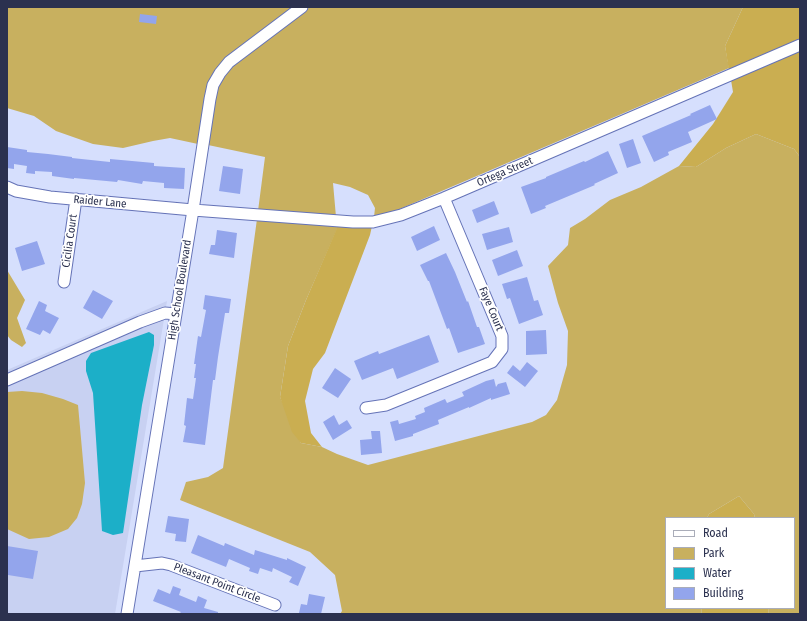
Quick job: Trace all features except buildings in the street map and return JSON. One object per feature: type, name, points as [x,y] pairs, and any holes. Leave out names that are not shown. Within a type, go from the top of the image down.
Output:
[{"type":"street","name":"High School Boulevard","points":[[127,614],[210,99],[214,85],[220,73],[229,62],[301,7]]},
{"type":"street","name":"Ortega Street","points":[[193,210],[353,222],[373,222],[401,215],[444,198],[800,45]]},
{"type":"street","name":"Raider Lane","points":[[7,187],[16,191],[50,197],[193,210]]},
{"type":"street","name":"Faye Court","points":[[366,408],[386,406],[492,362],[502,349],[502,336],[444,198]]},
{"type":"street","name":"Cicilia Court","points":[[64,282],[76,199]]},
{"type":"street","points":[[7,380],[154,316],[165,313],[176,314]]},
{"type":"street","name":"Pleasant Point Circle","points":[[135,566],[162,563],[171,565],[275,605]]},
{"type":"shaded area","points":[[743,7],[800,7],[800,40],[729,71],[725,46]]},
{"type":"shaded area","points":[[800,50],[800,157],[794,149],[756,134],[726,148],[696,167],[679,166],[713,124],[733,92],[731,80]]},
{"type":"shaded area","points":[[337,225],[372,226],[370,235],[325,353],[313,369],[305,401],[311,433],[322,447],[301,443],[292,432],[280,397],[288,346]]},
{"type":"shaded area","points":[[167,301],[115,614],[7,614],[7,370]]},
{"type":"shaded area","points":[[739,496],[755,517],[708,517],[709,514]]},
{"type":"shaded area","points":[[701,609],[769,609],[768,614],[702,614]]},
{"type":"green space","points":[[7,7],[295,7],[226,59],[198,144],[170,138],[123,148],[93,144],[56,131],[34,116],[7,108]]},
{"type":"green space","points":[[310,7],[743,7],[725,46],[729,68],[388,214],[374,217],[375,208],[368,195],[350,187],[333,183],[336,217],[258,211],[265,157],[208,145],[215,97],[224,75],[233,65]]},
{"type":"green space","points":[[756,134],[794,149],[800,157],[800,614],[768,614],[769,609],[795,609],[795,517],[755,517],[739,496],[709,514],[708,517],[665,517],[665,609],[701,609],[702,614],[340,614],[342,611],[335,575],[310,552],[180,500],[186,482],[208,477],[223,468],[257,219],[337,225],[338,227],[306,300],[288,346],[280,397],[301,443],[322,447],[368,465],[532,422],[546,415],[557,400],[567,365],[568,331],[558,303],[548,266],[568,245],[570,228],[585,219],[610,200],[641,187],[679,166],[696,167],[726,148]]},
{"type":"green space","points":[[7,270],[25,300],[17,318],[26,343],[22,347],[11,340],[7,335]]},
{"type":"green space","points":[[22,391],[42,393],[78,405],[85,483],[82,504],[77,518],[68,529],[49,537],[29,539],[7,529],[7,392]]},
{"type":"water","points":[[149,332],[154,335],[154,345],[142,405],[123,533],[113,535],[102,531],[93,393],[86,371],[86,361],[91,353]]}]
